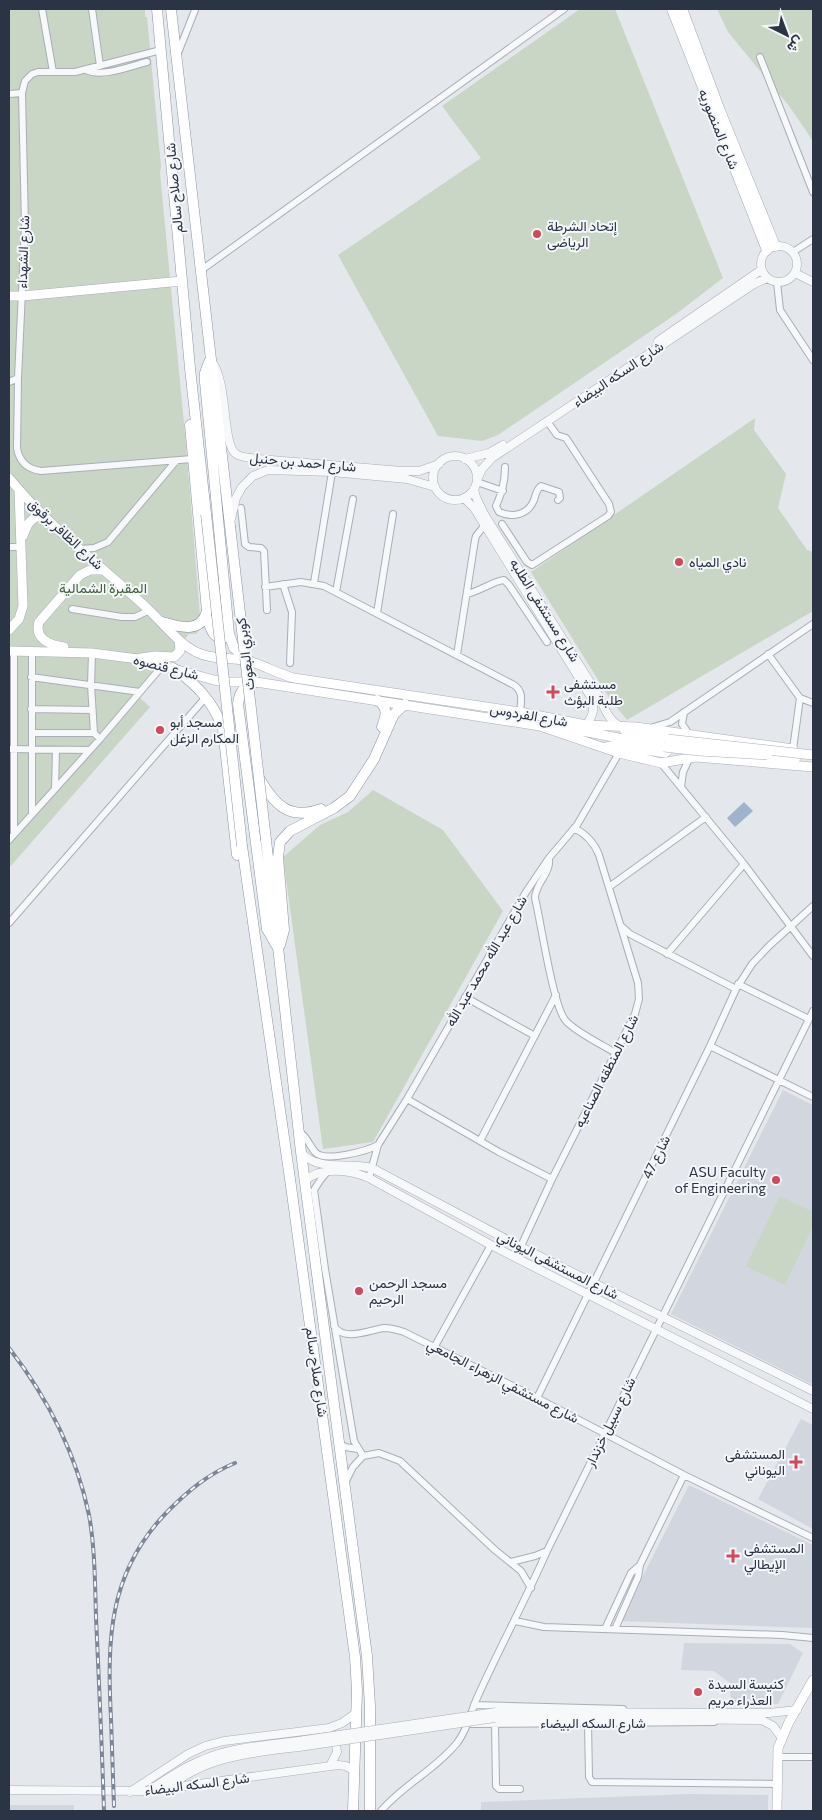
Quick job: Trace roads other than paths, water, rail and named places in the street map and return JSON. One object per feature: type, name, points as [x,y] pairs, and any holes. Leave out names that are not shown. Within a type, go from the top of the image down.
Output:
[{"type":"main road","name":"شارع صلاح سالم","points":[[157,9],[190,368]]},
{"type":"main road","name":"شارع صلاح سالم","points":[[171,9],[210,360]]},
{"type":"main road","name":"شارع المنصوريه","points":[[672,9],[694,54],[771,248]]},
{"type":"main road","name":"شارع المنصوريه","points":[[682,9],[694,54]]},
{"type":"main road","points":[[9,296],[182,281]]},
{"type":"main road","points":[[210,360],[206,369],[205,382],[229,634],[234,648],[249,661]]},
{"type":"main road","name":"كوبري البعوث","points":[[210,360],[278,948]]},
{"type":"main road","points":[[162,622],[193,628],[200,624],[208,608],[192,460],[186,382],[190,368]]},
{"type":"main road","name":"كوبري البعوث","points":[[190,368],[242,846],[256,935]]},
{"type":"main road","name":"شارع الظافر برقوق","points":[[9,478],[44,516],[150,610],[179,640],[196,652],[209,657],[249,661]]},
{"type":"main road","points":[[9,630],[19,619],[23,606],[19,490]]},
{"type":"main road","points":[[20,547],[28,523],[34,518],[44,516]]},
{"type":"main road","points":[[75,652],[43,640],[38,631],[39,622],[80,575],[90,570],[105,570]]},
{"type":"main road","points":[[206,615],[215,636],[224,638],[229,634]]},
{"type":"main road","points":[[138,660],[155,656],[174,658],[180,651],[179,640]]},
{"type":"main road","points":[[11,651],[75,652]]},
{"type":"main road","name":"شارع قنصوه","points":[[75,652],[138,660],[226,682],[256,682]]},
{"type":"main road","name":"شارع الفردوس","points":[[249,661],[294,678],[520,712],[586,725],[646,728],[667,739],[690,735],[793,749],[813,755]]},
{"type":"main road","points":[[168,667],[196,685],[214,708],[222,729],[243,903],[247,918],[256,935]]},
{"type":"main road","points":[[256,682],[249,684],[243,689],[239,696],[238,704],[267,929],[278,948]]},
{"type":"main road","name":"شارع الفردوس","points":[[256,682],[546,727],[619,753],[661,763],[690,757],[813,767]]},
{"type":"main road","points":[[259,778],[277,804],[294,812],[310,813],[324,808],[339,798],[360,772],[373,747],[386,714],[384,705],[377,700]]},
{"type":"main road","points":[[214,708],[226,702],[238,704]]},
{"type":"main road","points":[[278,948],[284,930],[278,857],[280,842],[290,830],[334,808],[350,796],[377,754],[394,714],[405,704]]},
{"type":"main road","points":[[546,727],[667,739],[673,737],[674,743],[665,753],[614,745],[604,748]]},
{"type":"main road","points":[[621,727],[632,733],[667,739],[699,751],[813,755]]},
{"type":"main road","name":"شارع صلاح سالم","points":[[256,935],[329,1455],[355,1657],[357,1691],[353,1811]]},
{"type":"main road","name":"شارع صلاح سالم","points":[[278,948],[301,1152],[338,1443],[345,1482],[369,1683],[370,1811]]},
{"type":"main road","points":[[777,1811],[777,1753],[796,1710],[812,1684]]},
{"type":"street","points":[[42,9],[53,72]]},
{"type":"street","points":[[92,9],[100,66]]},
{"type":"street","points":[[177,60],[182,40],[195,9]]},
{"type":"street","points":[[200,271],[564,9]]},
{"type":"street","points":[[9,94],[22,93],[24,81],[32,74],[86,70],[161,50]]},
{"type":"street","points":[[760,57],[813,192]]},
{"type":"street","points":[[86,70],[93,73],[101,73],[147,62]]},
{"type":"street","name":"شارع الشهداء","points":[[22,93],[25,226],[18,378],[17,448],[19,455],[22,462],[36,471],[176,461]]},
{"type":"street","points":[[793,252],[813,239]]},
{"type":"street","points":[[785,246],[793,252],[797,262],[795,273],[787,280],[777,282],[767,278],[761,270],[762,257],[771,248],[785,246]]},
{"type":"street","name":"شارع السكه البيضاء","points":[[465,459],[489,453],[511,441],[761,270]]},
{"type":"street","points":[[795,273],[813,282]]},
{"type":"street","name":"شارع السكه البيضاء","points":[[476,484],[482,469],[492,458],[754,284],[767,278]]},
{"type":"street","points":[[777,282],[780,310],[813,360]]},
{"type":"street","name":"شارع احمد بن حنبل","points":[[210,360],[216,367],[220,378],[230,446],[238,456],[259,460],[402,471],[419,471],[439,464]]},
{"type":"street","points":[[9,382],[18,378]]},
{"type":"street","points":[[495,532],[503,525],[526,562],[532,565],[608,516],[611,512],[610,504],[566,438],[557,434],[548,421]]},
{"type":"street","points":[[451,457],[465,459],[474,467],[476,484],[464,498],[450,499],[441,495],[436,487],[434,475],[439,464],[451,457]]},
{"type":"street","points":[[80,548],[94,548],[108,542],[176,461],[192,460]]},
{"type":"street","points":[[505,467],[506,479],[496,506],[499,512],[507,515],[524,512],[541,486],[560,492],[561,495],[558,500]]},
{"type":"street","name":"شارع احمد بن حنبل","points":[[230,526],[236,498],[242,487],[260,472],[268,470],[332,472],[415,480],[436,487]]},
{"type":"street","points":[[314,583],[332,472]]},
{"type":"street","points":[[476,484],[503,491]]},
{"type":"street","name":"شارع مستشفى الطلبه","points":[[476,484],[480,506],[495,532],[600,698],[607,715],[621,727]]},
{"type":"street","name":"شارع مستشفى الطلبه","points":[[464,498],[474,508],[592,699],[594,706],[593,714],[586,725]]},
{"type":"street","points":[[336,592],[353,499]]},
{"type":"street","points":[[241,508],[245,544],[249,547],[261,548],[264,551],[266,610]]},
{"type":"street","points":[[376,613],[393,514]]},
{"type":"street","points":[[457,655],[476,536],[484,526]]},
{"type":"street","points":[[9,547],[20,547]]},
{"type":"street","points":[[467,594],[483,590],[500,580],[507,582],[547,642]]},
{"type":"street","points":[[265,587],[301,582],[314,583],[336,592],[518,688],[521,696],[520,712]]},
{"type":"street","points":[[283,584],[292,617],[290,663]]},
{"type":"street","points":[[72,608],[122,617],[135,617],[150,610]]},
{"type":"street","points":[[646,728],[666,724],[813,624]]},
{"type":"street","points":[[11,651],[11,749],[14,834]]},
{"type":"street","points":[[32,652],[32,813]]},
{"type":"street","points":[[92,653],[91,685],[94,733],[100,739]]},
{"type":"street","points":[[768,654],[800,698],[813,703]]},
{"type":"street","points":[[9,840],[140,692],[168,667]]},
{"type":"street","points":[[32,677],[140,692]]},
{"type":"street","points":[[9,923],[206,697]]},
{"type":"street","points":[[793,749],[800,698]]},
{"type":"street","points":[[31,709],[92,710]]},
{"type":"street","points":[[685,711],[682,715],[682,724],[690,735]]},
{"type":"street","points":[[32,733],[94,733]]},
{"type":"street","points":[[11,749],[90,750]]},
{"type":"street","points":[[55,789],[56,750]]},
{"type":"street","name":"شارع عبد الله محمد عبد الله","points":[[369,1178],[378,1145],[526,892],[549,858],[574,828],[619,753]]},
{"type":"street","points":[[681,787],[683,772],[690,757]]},
{"type":"street","points":[[661,763],[744,864],[813,956]]},
{"type":"street","points":[[609,887],[706,817]]},
{"type":"street","name":"شارع المنطقه الصناعيه","points":[[516,1258],[552,1179],[635,1014],[639,999],[636,976],[595,845],[588,837],[574,828]]},
{"type":"street","points":[[549,858],[549,865],[536,890],[535,898],[562,1015],[569,1024],[616,1053]]},
{"type":"street","points":[[667,954],[744,864]]},
{"type":"street","name":"شارع 47","points":[[537,1398],[710,1046],[737,987],[760,955],[813,906]]},
{"type":"street","points":[[621,926],[630,934],[667,954],[809,1019]]},
{"type":"street","points":[[480,1141],[556,995]]},
{"type":"street","points":[[465,998],[535,1036]]},
{"type":"street","name":"شارع سبيل خزندار","points":[[381,1811],[395,1796],[444,1758],[458,1742],[468,1724],[474,1705],[547,1551],[813,1010]]},
{"type":"street","points":[[710,1046],[813,1097]]},
{"type":"street","points":[[406,1099],[552,1179]]},
{"type":"street","points":[[299,1131],[316,1153],[324,1156],[360,1152],[378,1145]]},
{"type":"street","name":"شارع المستشفى اليوناني","points":[[301,1152],[309,1160],[320,1164],[372,1168],[521,1247],[813,1391]]},
{"type":"street","points":[[328,1172],[314,1190],[334,1326],[354,1441],[363,1456]]},
{"type":"street","name":"شارع المستشفى اليوناني","points":[[305,1181],[314,1174],[328,1172],[346,1172],[369,1178],[491,1245],[813,1409]]},
{"type":"street","points":[[435,1346],[491,1245]]},
{"type":"street","points":[[334,1326],[340,1332],[348,1334],[340,1343],[339,1350]]},
{"type":"street","name":"شارع مستشفي الزهراء الجامعي","points":[[348,1334],[391,1328],[404,1332],[537,1398],[684,1475],[813,1538]]},
{"type":"street","points":[[338,1443],[345,1447],[358,1448]]},
{"type":"street","points":[[345,1482],[353,1467],[363,1456],[379,1453],[400,1461],[482,1538],[524,1574],[531,1588]]},
{"type":"street","points":[[615,1629],[638,1578],[640,1565],[684,1475]]},
{"type":"street","points":[[511,1562],[536,1556],[547,1551]]},
{"type":"street","points":[[605,1629],[631,1573],[640,1565]]},
{"type":"street","points":[[514,1621],[535,1626],[782,1635],[813,1638]]},
{"type":"street","name":"شارع السكه البيضاء","points":[[474,1705],[707,1711],[719,1717]]},
{"type":"street","points":[[147,1792],[192,1764],[214,1755],[238,1750],[495,1718],[719,1717],[796,1710]]},
{"type":"street","name":"شارع السكه البيضاء","points":[[129,1792],[188,1754],[215,1743],[331,1728],[347,1721],[356,1713]]},
{"type":"street","points":[[719,1717],[762,1720],[773,1726],[782,1738]]},
{"type":"street","name":"شارع السكه البيضاء","points":[[468,1724],[495,1718],[588,1723],[705,1723],[719,1717]]},
{"type":"street","points":[[495,1718],[496,1786],[499,1789],[520,1789]]},
{"type":"street","points":[[588,1723],[589,1777],[592,1782],[777,1784]]},
{"type":"street","points":[[330,1766],[336,1758],[338,1747],[336,1737],[331,1728]]},
{"type":"street","points":[[166,1789],[191,1772],[220,1760],[306,1743]]},
{"type":"street","points":[[777,1753],[813,1757]]},
{"type":"street","name":"شارع السكه البيضاء","points":[[9,1790],[147,1792],[330,1766],[342,1765],[353,1770]]},
{"type":"water","points":[[744,802],[753,811],[735,827],[727,818]]},
{"type":"railway","points":[[9,1348],[48,1406],[68,1448],[89,1515],[94,1566],[104,1811]]},
{"type":"railway","points":[[114,1806],[110,1690],[111,1634],[115,1608],[123,1583],[133,1558],[148,1534],[168,1511],[199,1484],[216,1472],[235,1463]]},
{"type":"place","name":"إتحاد الشرطة الرياضى","points":[[537,234]]},
{"type":"place","name":"نادي المياه","points":[[679,562]]},
{"type":"place","name":"مستشفى طلبة البؤث","points":[[553,692]]},
{"type":"place","name":"مسجد أبو المكارم الزغل","points":[[160,730]]},
{"type":"place","name":"ASU Faculty of Engineering","points":[[776,1180]]},
{"type":"place","name":"مسجد الرحمن الرحيم","points":[[359,1291]]},
{"type":"place","name":"المستشفى اليوناني","points":[[796,1462]]},
{"type":"place","name":"المستشفى الإيطالي","points":[[733,1556]]},
{"type":"place","name":"كنيسة السيدة العذراء مريم","points":[[698,1692]]},
{"type":"park label","name":"المقبرة الشمالية","points":[[103,588]]}]
